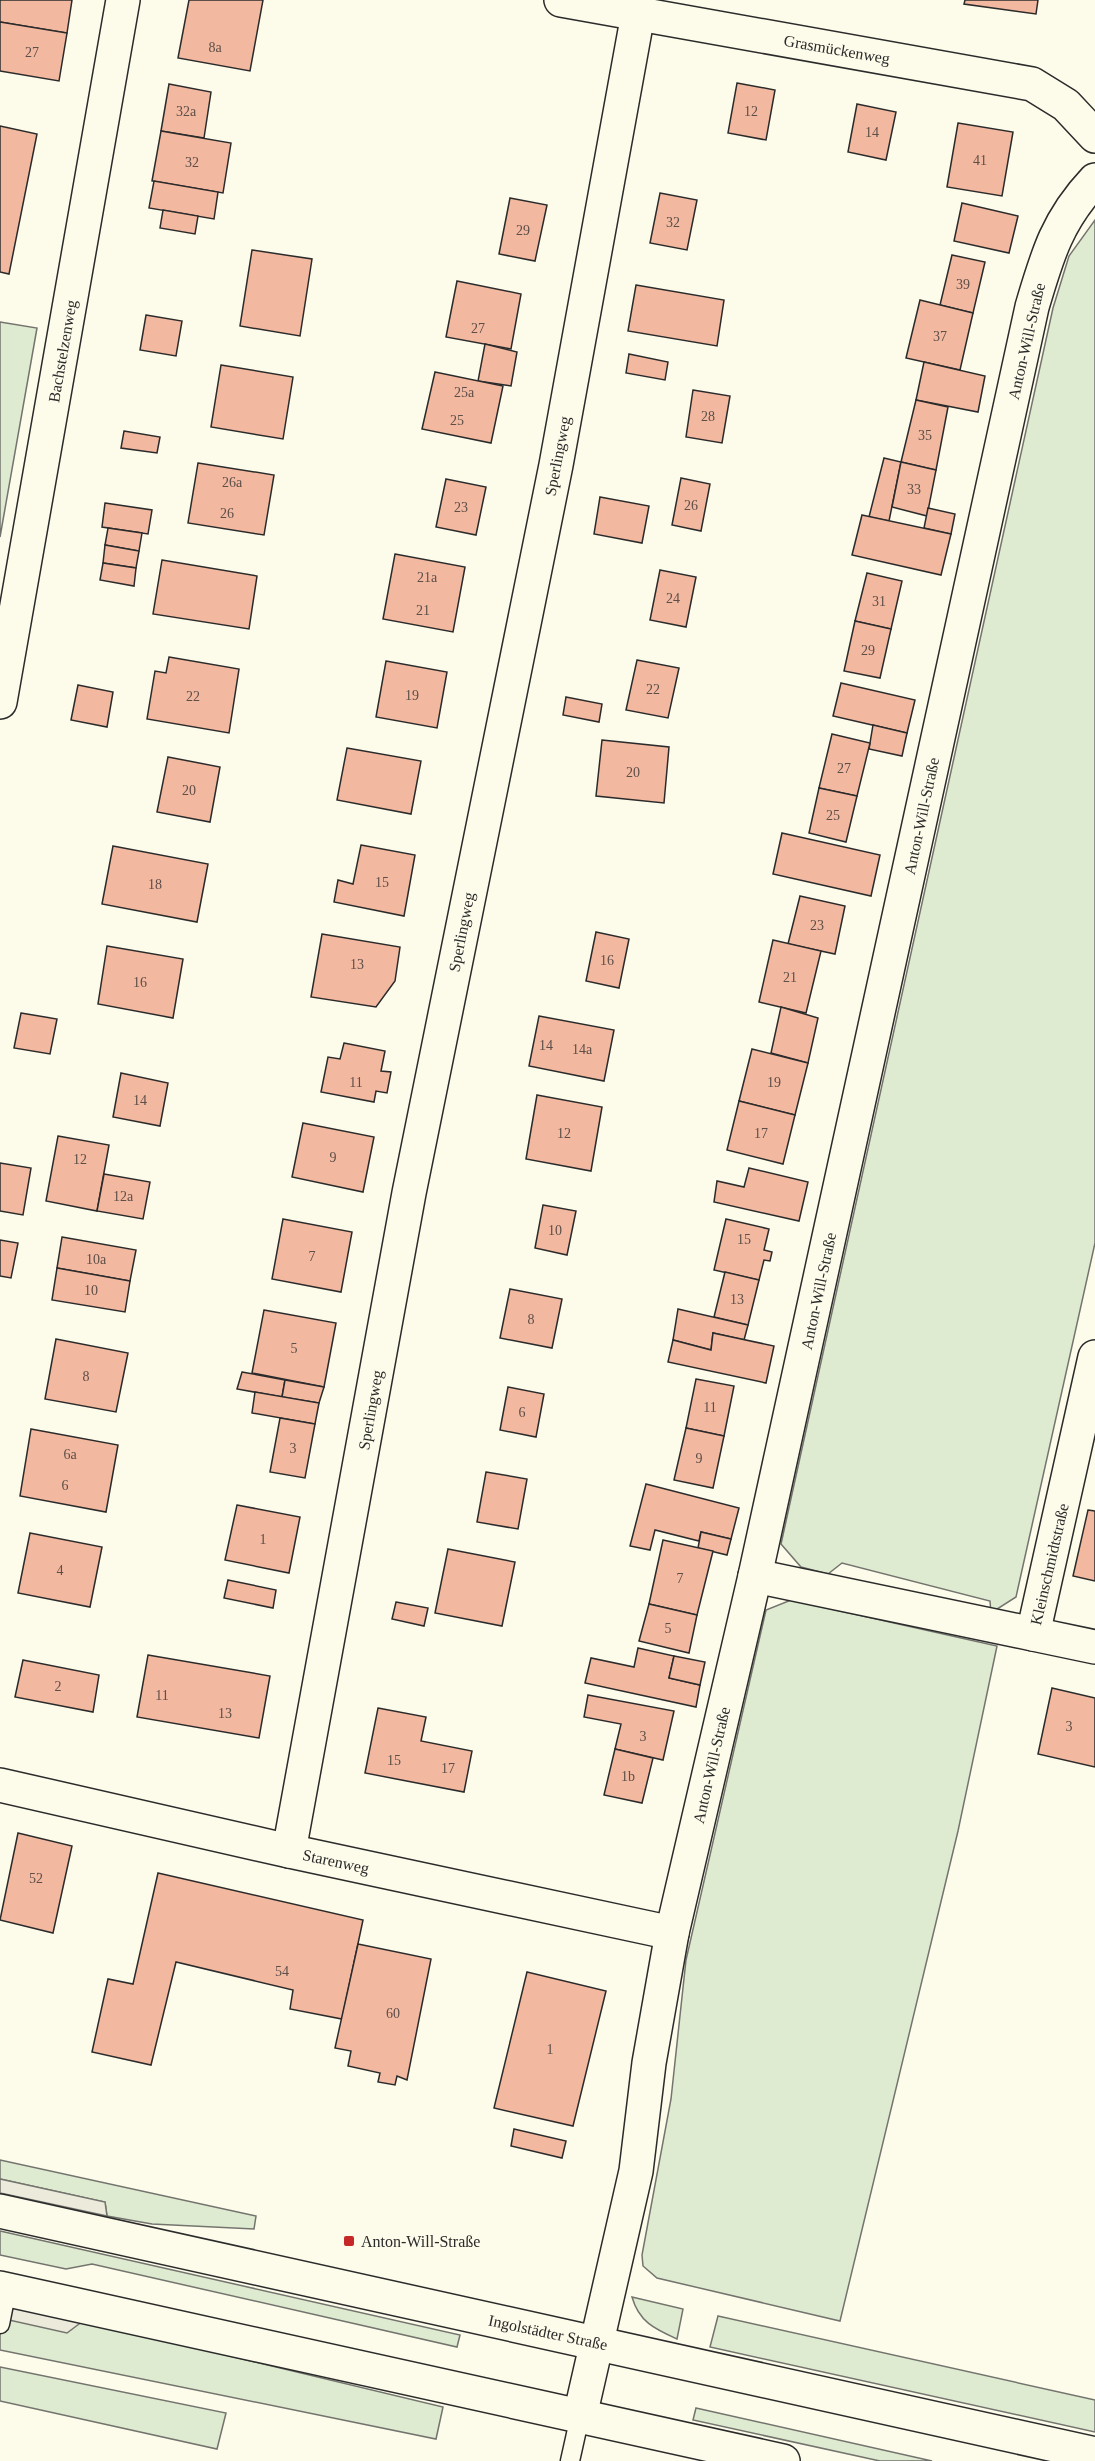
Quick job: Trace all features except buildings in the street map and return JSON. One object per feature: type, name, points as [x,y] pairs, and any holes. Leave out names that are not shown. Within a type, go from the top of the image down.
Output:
[{"type":"street","name":"Bachstelzenweg","points":[[0,702],[123,0]]},
{"type":"street","name":"Grasmückenweg","points":[[561,0],[1032,84],[1066,105],[1095,136]]},
{"type":"street","name":"Sperlingweg","points":[[289,1851],[407,1204],[553,477],[638,14]]},
{"type":"street","name":"Anton-Will-Straße","points":[[580,2416],[636,2170],[649,2062],[672,1933],[755,1576],[1032,307],[1051,244],[1081,196],[1095,180]]},
{"type":"street","name":"Kleinschmidtstraße","points":[[755,1576],[1034,1634],[1095,1357]]},
{"type":"street","points":[[1034,1634],[1095,1647]]},
{"type":"street","name":"Starenweg","points":[[0,1785],[289,1851],[672,1933]]},
{"type":"street","name":"Ingolstädter Straße","points":[[0,2211],[1095,2454]]},
{"type":"street","points":[[4,2289],[783,2461]]},
{"type":"lane","points":[[0,2324],[4,2289]]},
{"type":"lane","points":[[570,2461],[580,2416]]},
{"type":"green space","points":[[1095,220],[1095,1243],[1016,1597],[991,1613],[990,1601],[842,1563],[828,1574],[801,1567],[781,1544],[1053,308],[1069,256]]},
{"type":"green space","points":[[0,322],[37,328],[0,537]]},
{"type":"green space","points":[[791,1600],[997,1646],[958,1831],[840,2321],[657,2278],[643,2266],[642,2255],[671,2099],[686,1960],[766,1610]]},
{"type":"green space","points":[[0,2160],[256,2216],[254,2229],[152,2224],[107,2216],[105,2202],[0,2179]]},
{"type":"green space","points":[[0,2231],[460,2335],[457,2347],[92,2264],[66,2269],[0,2255]]},
{"type":"green space","points":[[632,2297],[683,2309],[677,2339],[649,2324],[639,2313]]},
{"type":"green space","points":[[718,2316],[1095,2400],[1095,2432],[710,2347]]},
{"type":"green space","points":[[0,2318],[83,2321],[443,2407],[436,2439],[0,2350]]},
{"type":"green space","points":[[0,2367],[226,2413],[217,2449],[0,2401]]},
{"type":"green space","points":[[696,2408],[932,2461],[880,2461],[693,2420]]},
{"type":"shaded area","points":[[0,2179],[105,2202],[107,2216],[0,2193]]},
{"type":"shaded area","points":[[0,2303],[83,2321],[67,2333],[0,2318]]},
{"type":"place","name":"Anton-Will-Straße","points":[[349,2241]]}]
